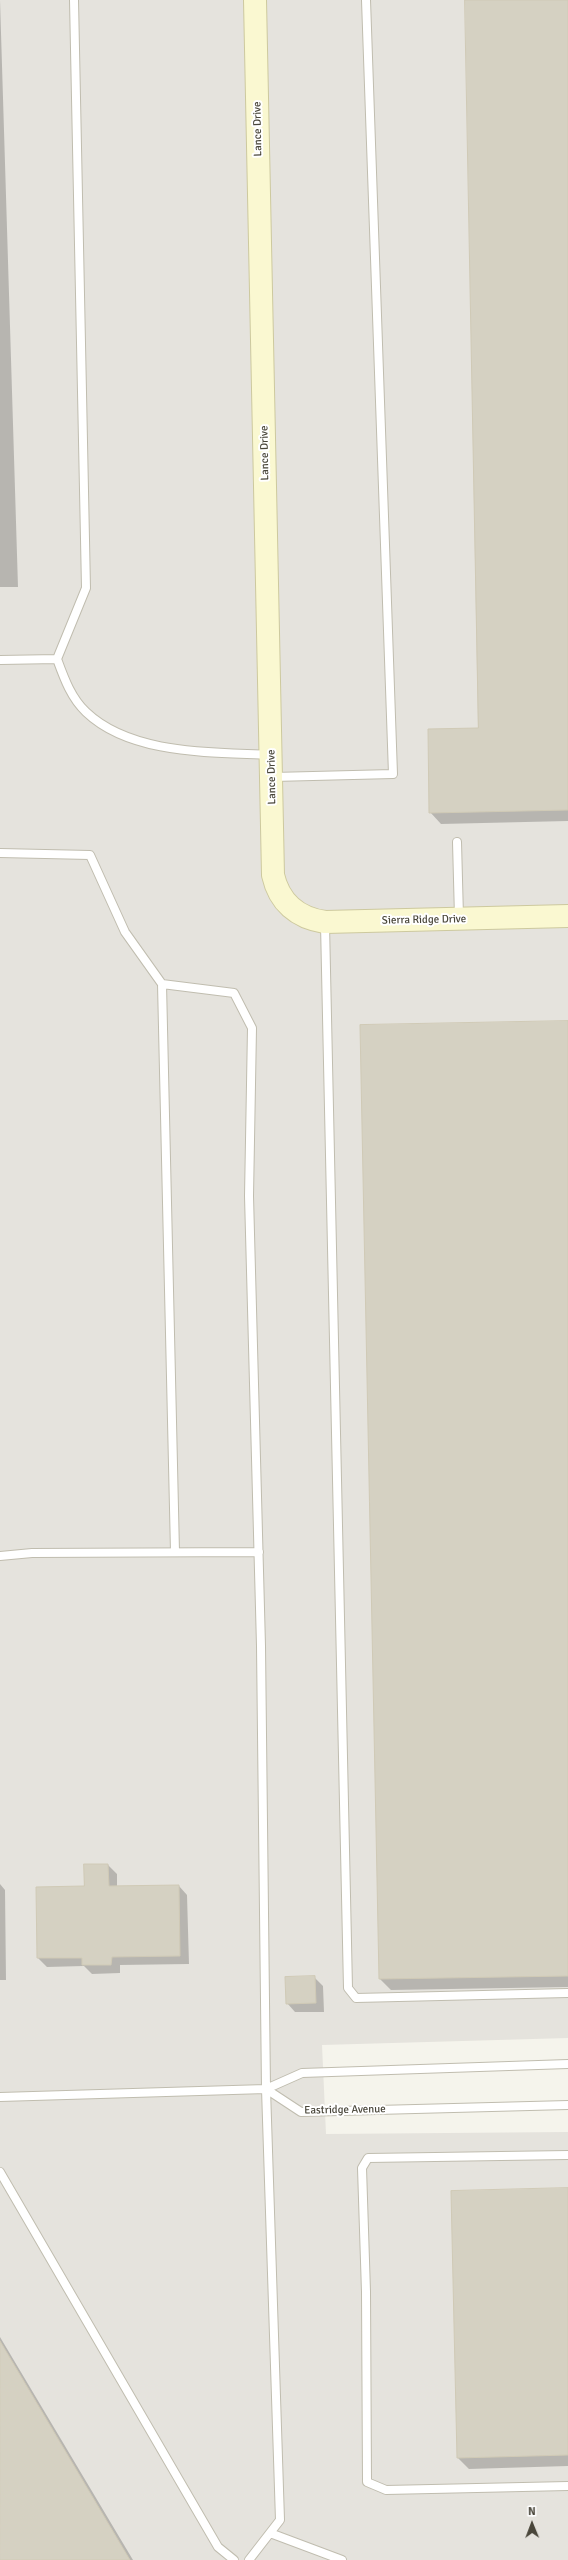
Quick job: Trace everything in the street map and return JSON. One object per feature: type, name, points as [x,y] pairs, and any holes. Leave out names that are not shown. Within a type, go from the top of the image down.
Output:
[{"type":"street","name":"Lance Drive","points":[[255,0],[273,777],[273,874],[277,890],[286,903]]},
{"type":"street","name":"Sierra Ridge Drive","points":[[286,903],[300,915],[324,922],[568,916]]},
{"type":"lane","points":[[74,0],[86,588],[57,659],[73,694],[86,712],[109,729],[145,742],[191,751],[272,755]]},
{"type":"lane","points":[[273,777],[394,774],[366,0]]},
{"type":"lane","points":[[0,660],[57,659]]},
{"type":"lane","points":[[457,842],[459,919]]},
{"type":"lane","points":[[0,853],[90,855],[125,932],[162,984],[176,1552]]},
{"type":"lane","points":[[324,922],[348,1988],[356,1998],[568,1993]]},
{"type":"lane","points":[[162,984],[234,993],[252,1028],[249,1196],[259,1552],[266,2089],[280,2520],[249,2560]]},
{"type":"lane","points":[[0,1556],[176,1552],[259,1552]]},
{"type":"lane","points":[[0,2097],[266,2089],[302,2073],[568,2064]]},
{"type":"lane","name":"Eastridge Avenue","points":[[266,2089],[301,2112],[568,2105]]},
{"type":"lane","points":[[568,2155],[368,2158],[362,2168],[366,2292],[367,2482],[386,2490],[568,2486]]},
{"type":"lane","points":[[0,2172],[218,2547],[234,2560]]},
{"type":"lane","points":[[270,2533],[342,2560]]},
{"type":"shaded area","points":[[0,0],[568,0],[568,2038],[322,2045],[326,2134],[568,2132],[568,2560],[0,2560]]},
{"type":"building","points":[[465,0],[568,0],[568,810],[429,813],[428,729],[478,728]]},
{"type":"building","points":[[568,1021],[568,1976],[379,1979],[360,1025]]},
{"type":"building","points":[[84,1864],[108,1864],[109,1886],[179,1885],[180,1956],[112,1957],[111,1965],[82,1965],[82,1958],[37,1958],[36,1887],[84,1886]]},
{"type":"building","points":[[315,1976],[316,2003],[286,2004],[285,1977]]},
{"type":"building","points":[[568,2188],[568,2455],[457,2458],[451,2191]]},
{"type":"building","points":[[0,2341],[130,2560],[0,2560]]}]
